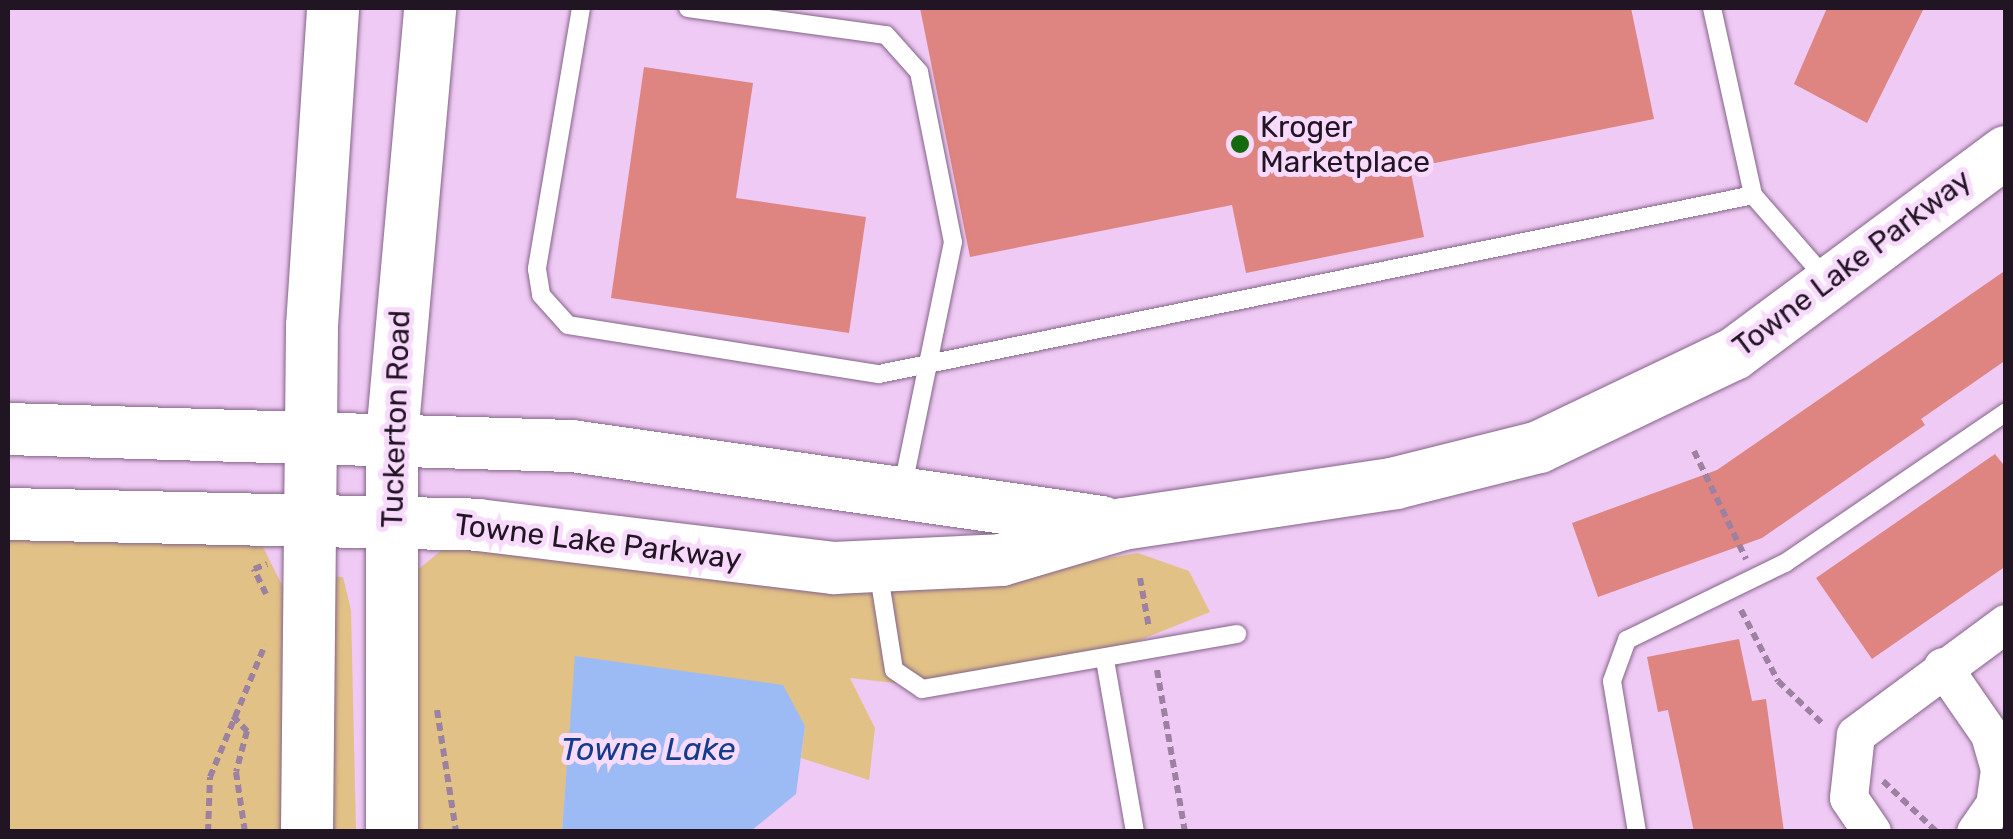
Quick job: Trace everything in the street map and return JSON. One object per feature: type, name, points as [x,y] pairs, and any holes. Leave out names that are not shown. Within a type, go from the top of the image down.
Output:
[{"type":"street","points":[[307,832],[292,541],[309,437],[334,8]]},
{"type":"street","name":"Tuckerton Road","points":[[392,832],[392,438],[430,8]]},
{"type":"street","name":"Towne Lake Parkway","points":[[8,514],[292,541],[390,523],[878,568],[1001,560],[1123,524],[1396,483],[1539,446],[1734,354],[1832,286],[2006,152]]},
{"type":"street","name":"Towne Lake Parkway","points":[[8,429],[572,446],[900,496],[1123,524]]},
{"type":"street","points":[[1872,832],[1849,798],[1856,735],[2006,624]]},
{"type":"street","points":[[1943,667],[1990,735],[2000,770],[1995,805],[1976,832]]},
{"type":"lane","points":[[581,8],[537,270],[556,316],[879,374],[1752,195]]},
{"type":"lane","points":[[688,8],[886,35],[919,72],[954,242],[931,365],[900,496]]},
{"type":"lane","points":[[1712,8],[1752,195],[1832,286]]},
{"type":"lane","points":[[1637,832],[1616,658],[1642,628],[1755,579],[2006,412]]},
{"type":"lane","points":[[878,568],[894,670],[922,690],[1237,634]]},
{"type":"lane","points":[[1105,660],[1135,832]]},
{"type":"path","points":[[1694,451],[1755,579]]},
{"type":"path","points":[[270,611],[254,569],[292,541]]},
{"type":"path","points":[[1140,578],[1186,832]]},
{"type":"path","points":[[208,832],[210,776],[269,632]]},
{"type":"path","points":[[232,716],[247,731],[236,772],[245,832]]},
{"type":"shaded area","points":[[8,532],[262,545],[286,593],[291,831],[8,832]]},
{"type":"shaded area","points":[[453,541],[1033,571],[1138,553],[1189,571],[1210,612],[1095,658],[949,689],[850,678],[875,728],[869,780],[801,758],[805,726],[576,656],[562,831],[410,832],[410,576]]},
{"type":"shaded area","points":[[327,576],[343,577],[351,610],[356,831],[328,831]]},
{"type":"water","name":"Towne Lake","points":[[575,656],[783,685],[805,726],[796,794],[751,831],[562,831]]},
{"type":"building","name":"Kroger Marketplace","points":[[920,8],[1631,8],[1654,119],[1410,168],[1424,237],[1246,273],[1232,205],[970,257]]},
{"type":"building","points":[[1827,8],[1924,8],[1867,123],[1794,84]]},
{"type":"building","points":[[644,67],[753,83],[736,198],[866,217],[849,333],[611,298]]},
{"type":"building","points":[[2006,270],[2006,360],[1921,419],[1925,425],[1762,538],[1598,597],[1572,523],[1717,470]]},
{"type":"building","points":[[1995,454],[2006,468],[2006,566],[1872,659],[1816,578]]},
{"type":"building","points":[[1739,639],[1752,701],[1766,699],[1784,832],[1694,832],[1668,710],[1658,712],[1647,657]]},
{"type":"place","name":"Kroger Marketplace","points":[[1240,144]]}]
